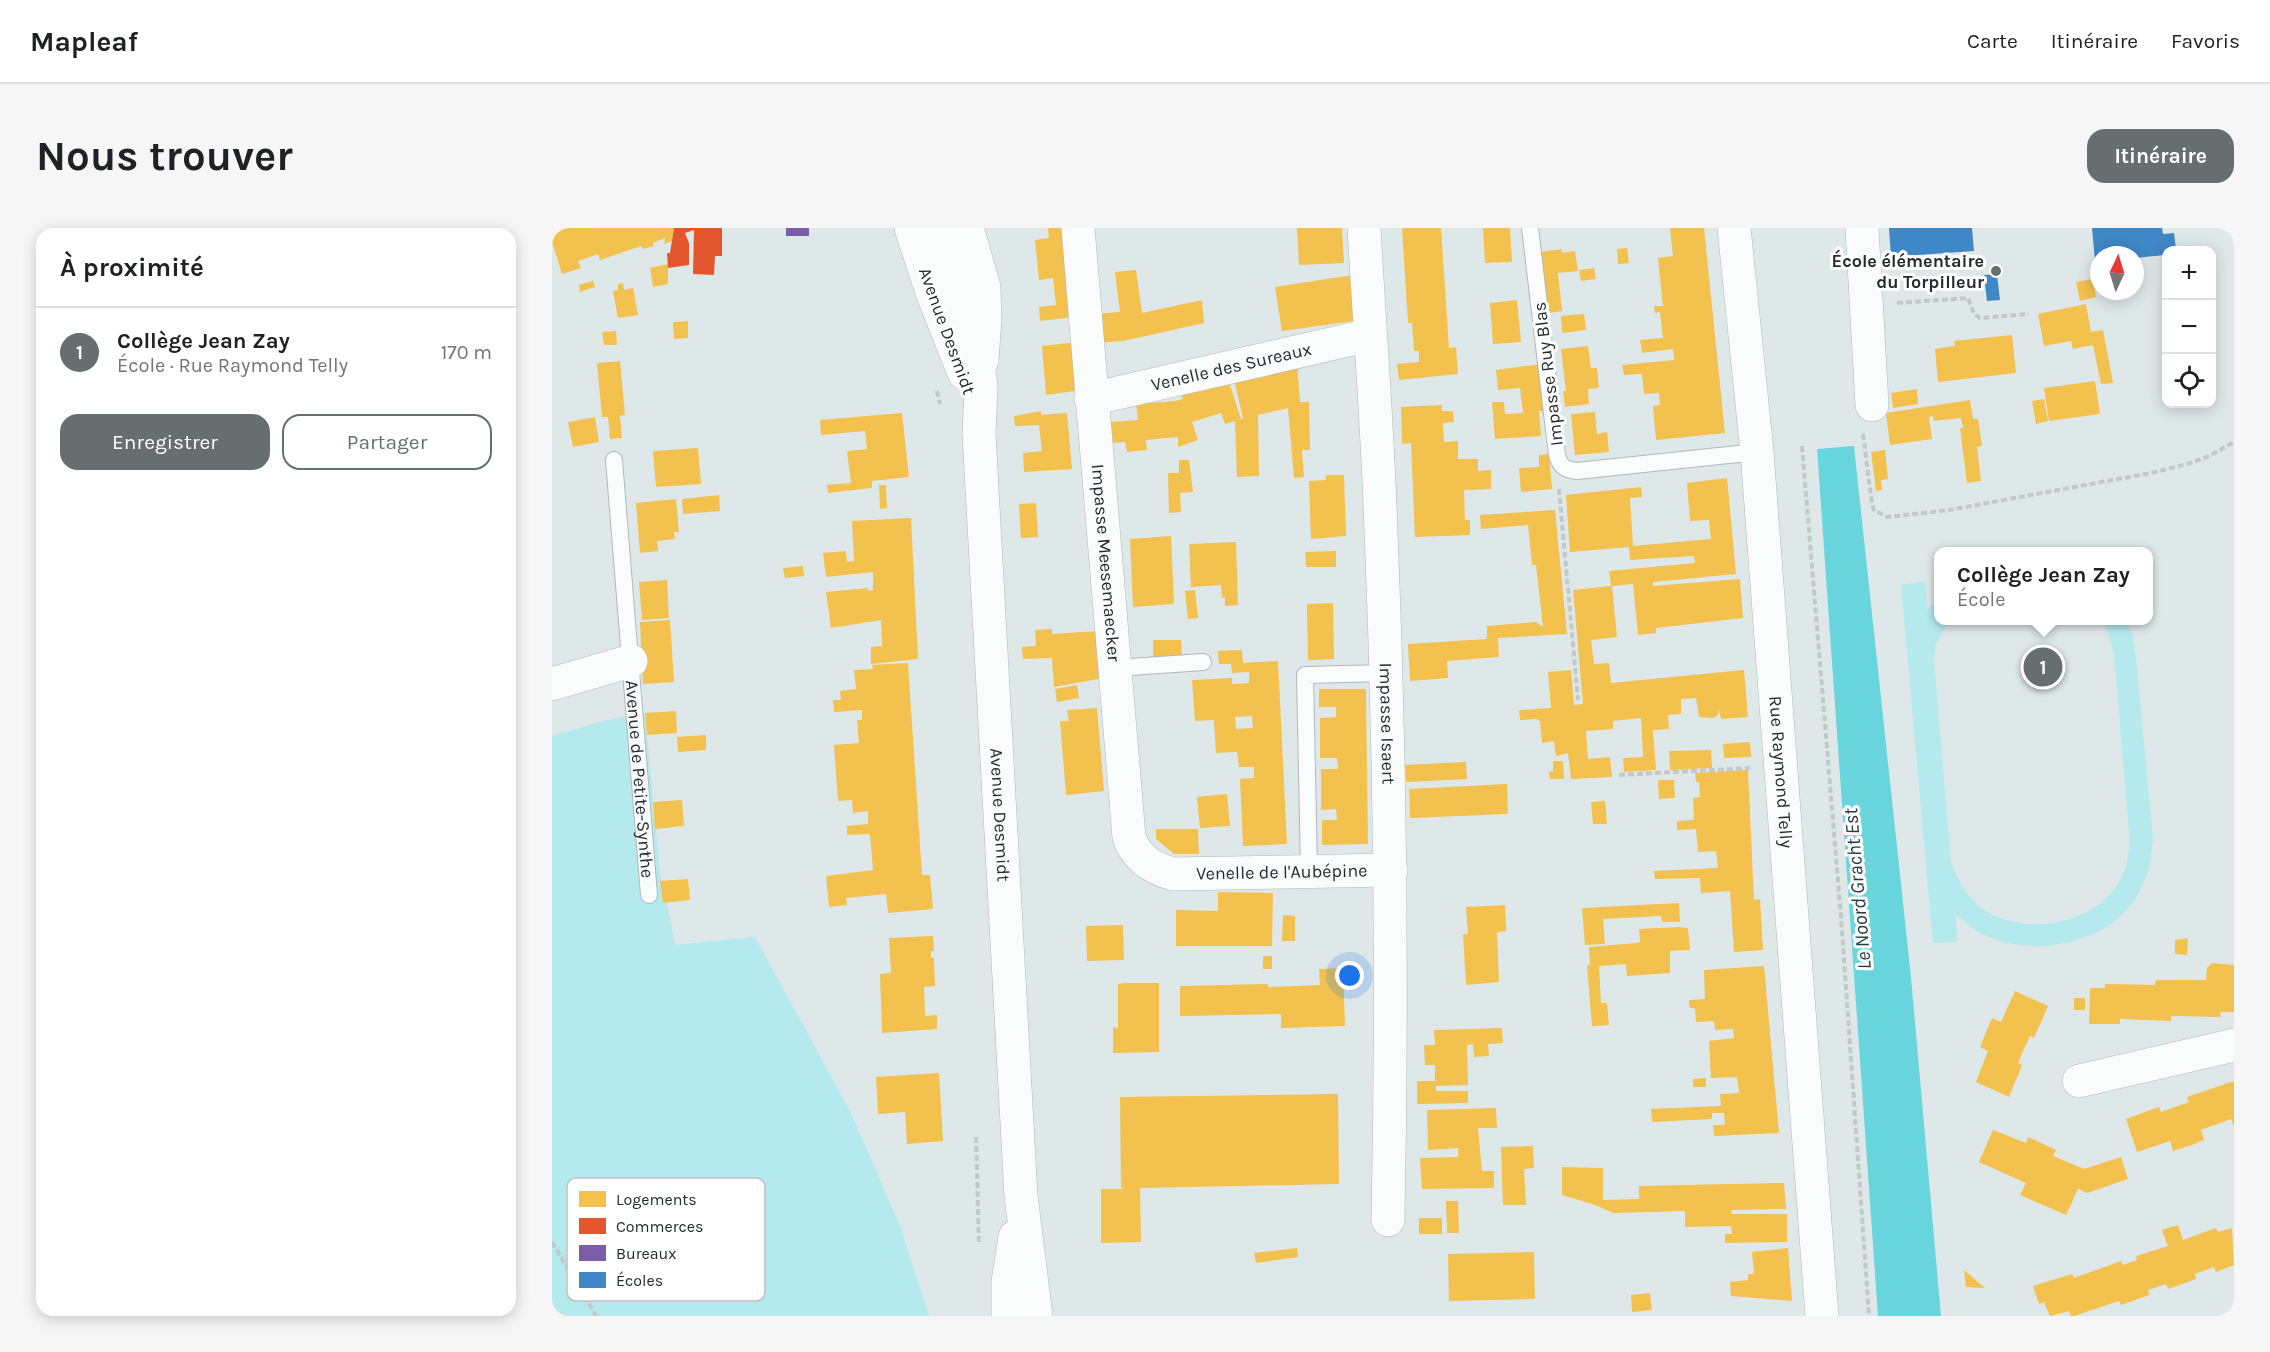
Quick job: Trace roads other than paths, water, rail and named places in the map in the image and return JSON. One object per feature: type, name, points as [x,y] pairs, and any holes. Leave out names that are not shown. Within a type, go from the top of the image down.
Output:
[{"type":"street","name":"Avenue Desmidt","points":[[911,228],[933,295],[960,359],[980,434]]},
{"type":"street","name":"Avenue Desmidt","points":[[944,228],[968,311],[981,386]]},
{"type":"street","name":"Avenue Desmidt","points":[[967,228],[980,271],[985,299],[980,434],[1021,1197],[1036,1316]]},
{"type":"street","name":"Impasse Meesemaecker","points":[[1078,228],[1129,837],[1132,846],[1144,860],[1161,871],[1173,874]]},
{"type":"street","name":"Impasse Isaert","points":[[1364,228],[1379,483],[1390,870],[1392,1029],[1388,1220]]},
{"type":"street","name":"Rue Raymond Telly","points":[[1734,228],[1756,452],[1822,1316]]},
{"type":"street","points":[[1862,228],[1872,405]]},
{"type":"street","name":"Venelle des Sureaux","points":[[1091,399],[1370,335]]},
{"type":"street","name":"Avenue de Petite-Synthe","points":[[552,684],[631,661]]},
{"type":"street","name":"Venelle de l'Aubépine","points":[[1173,874],[1390,870]]},
{"type":"street","points":[[2079,1081],[2234,1045]]},
{"type":"street","name":"Avenue Desmidt","points":[[1008,1316],[1008,1282],[1021,1197]]},
{"type":"lane","name":"Impasse Ruy Blas","points":[[1530,228],[1557,454],[1559,461],[1566,469],[1577,471],[1756,452]]},
{"type":"lane","name":"Avenue de Petite-Synthe","points":[[614,460],[649,895]]},
{"type":"lane","points":[[1116,668],[1203,662]]},
{"type":"lane","points":[[1309,871],[1305,675],[1385,673]]},
{"type":"water","name":"Le Noord Gracht Est","points":[[1854,446],[1911,977],[1941,1316],[1878,1316],[1817,449]]},
{"type":"place","name":"École élémentaire du Torpilleur","points":[[1996,271]]},
{"type":"place","name":"Collège Jean Zay","points":[[2043,667]]}]
